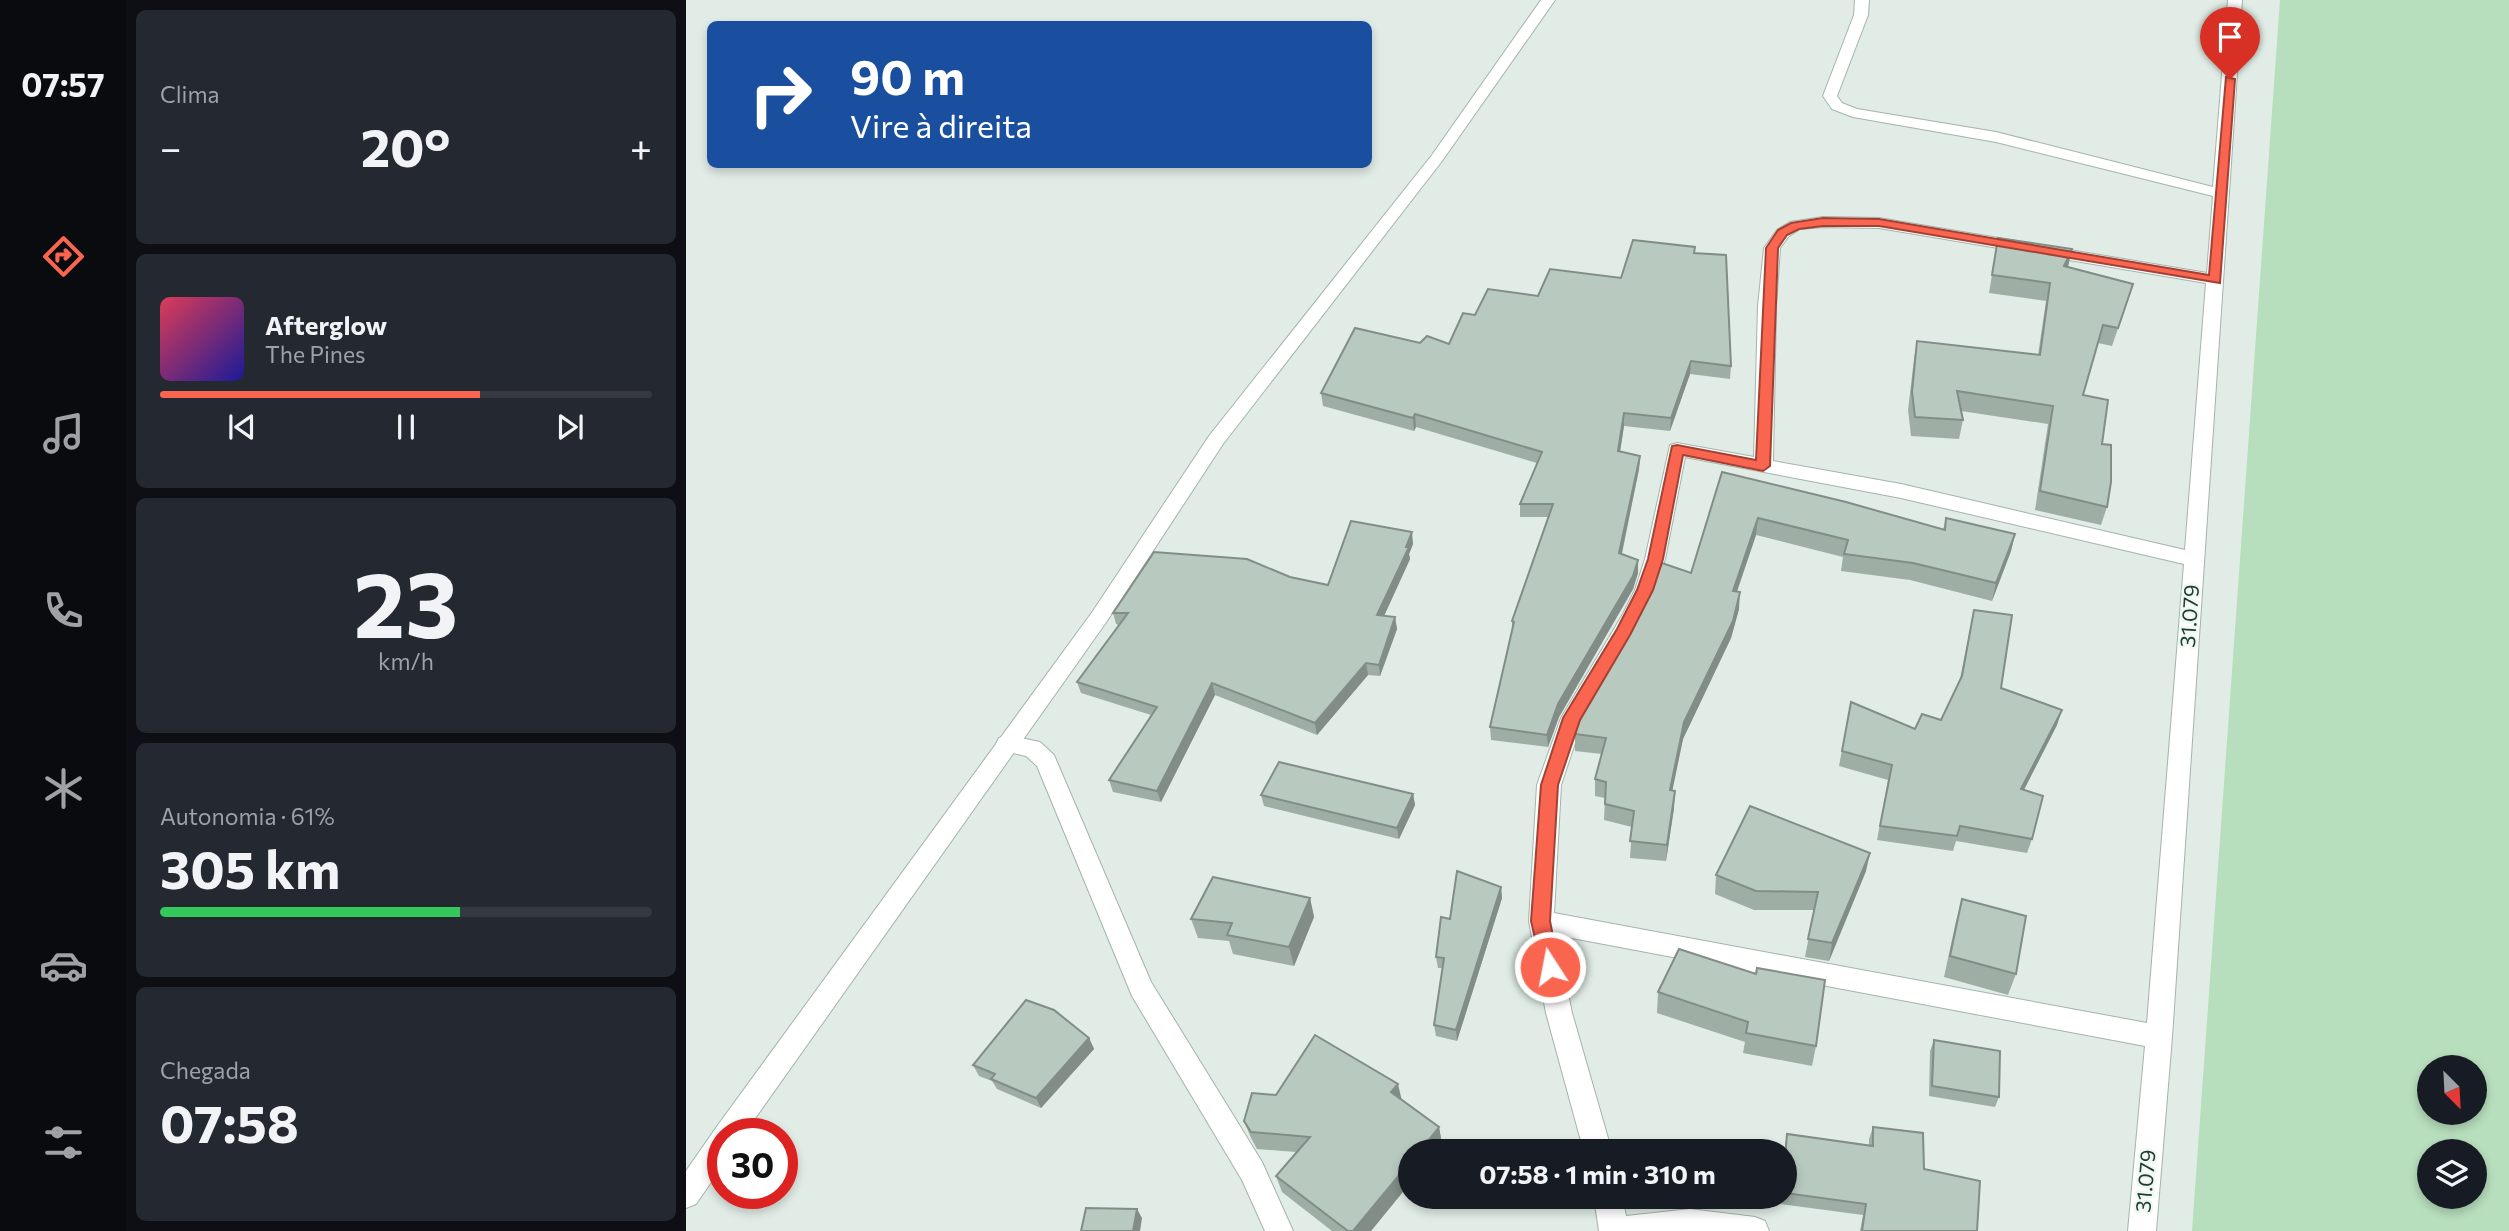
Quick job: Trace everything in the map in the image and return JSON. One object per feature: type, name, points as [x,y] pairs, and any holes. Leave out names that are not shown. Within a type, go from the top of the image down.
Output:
[{"type":"street","points":[[739,1118],[1100,616],[1216,440],[1437,158],[1548,0]]},
{"type":"street","points":[[1861,0],[1861,15],[1830,96],[1837,106],[1853,113],[1996,137],[2222,194]]},
{"type":"street","name":"31.079","points":[[2141,1231],[2159,1037],[2235,0]]},
{"type":"street","points":[[1763,466],[1767,306],[1772,248],[1783,233],[1796,226],[1823,222],[1879,223],[2215,280]]},
{"type":"street","points":[[1594,1139],[1559,1013],[1541,921],[1549,785],[1572,718],[1625,631],[1645,590],[1655,559],[1677,449],[1902,491],[2194,559]]},
{"type":"street","points":[[1007,744],[1032,748],[1046,761],[1141,988],[1252,1171],[1279,1231]]},
{"type":"street","points":[[1541,921],[2159,1037]]},
{"type":"street","points":[[686,1194],[707,1164]]},
{"type":"street","points":[[1610,1209],[1614,1231],[1690,1223],[1755,1231]]},
{"type":"green space","points":[[2280,0],[2509,0],[2509,1231],[2192,1231]]},
{"type":"building","points":[[1998,238],[2072,249],[2064,266],[2133,284],[2118,328],[2103,325],[2083,395],[2108,400],[2102,444],[2111,445],[2111,482],[2107,507],[2040,491],[2053,406],[1957,391],[1963,420],[1915,417],[1912,392],[1917,341],[2040,355],[2050,283],[1992,275]]},
{"type":"building","points":[[1633,240],[1695,247],[1694,253],[1726,255],[1731,366],[1691,361],[1671,418],[1624,413],[1618,451],[1640,456],[1619,553],[1638,560],[1633,576],[1558,704],[1547,735],[1490,727],[1514,622],[1512,621],[1553,504],[1520,504],[1542,452],[1415,414],[1413,418],[1321,393],[1355,328],[1420,343],[1427,336],[1449,344],[1463,313],[1475,315],[1488,289],[1538,296],[1550,269],[1621,278]]},
{"type":"building","points":[[1722,472],[1846,502],[1945,530],[1946,518],[2015,534],[1996,583],[1913,563],[1844,554],[1848,540],[1758,518],[1733,591],[1740,592],[1733,621],[1684,722],[1670,790],[1675,791],[1667,845],[1630,841],[1634,811],[1605,804],[1606,782],[1595,779],[1606,738],[1575,734],[1585,703],[1647,600],[1662,563],[1691,573]]},
{"type":"building","points":[[1351,521],[1412,532],[1406,547],[1409,547],[1377,615],[1395,617],[1379,665],[1366,663],[1315,723],[1212,683],[1157,791],[1109,780],[1157,707],[1077,682],[1128,613],[1113,613],[1154,552],[1247,559],[1290,577],[1328,585]]},
{"type":"building","points":[[1974,610],[2012,615],[2001,688],[2062,710],[2021,789],[2043,796],[2032,839],[1960,826],[1957,836],[1880,826],[1892,765],[1842,751],[1851,702],[1915,729],[1922,714],[1941,720],[1962,676]]},
{"type":"building","points":[[1279,762],[1413,794],[1397,828],[1261,795]]},
{"type":"building","points":[[1750,806],[1870,853],[1832,943],[1808,939],[1818,892],[1756,891],[1716,875]]},
{"type":"building","points":[[1457,871],[1501,887],[1456,1030],[1434,1025],[1444,958],[1436,957],[1441,917],[1450,919]]},
{"type":"building","points":[[1213,877],[1310,898],[1289,947],[1227,935],[1232,923],[1191,919]]},
{"type":"building","points":[[1962,899],[2026,916],[2016,974],[1950,956]]},
{"type":"building","points":[[1679,949],[1756,974],[1757,968],[1825,980],[1816,1046],[1746,1033],[1748,1022],[1658,992]]},
{"type":"building","points":[[1026,1000],[1054,1010],[1089,1038],[1036,1098],[991,1079],[995,1074],[973,1065]]},
{"type":"building","points":[[1315,1035],[1398,1084],[1391,1092],[1439,1127],[1429,1139],[1398,1139],[1398,1177],[1353,1231],[1348,1231],[1276,1176],[1310,1137],[1251,1132],[1244,1121],[1252,1093],[1276,1095]]},
{"type":"building","points":[[1934,1040],[2000,1051],[1999,1097],[1932,1086]]},
{"type":"building","points":[[1873,1127],[1923,1133],[1924,1169],[1980,1181],[1977,1231],[1862,1231],[1866,1204],[1797,1195],[1797,1139],[1787,1139],[1787,1134],[1873,1146]]},
{"type":"building","points":[[1086,1208],[1137,1209],[1133,1231],[1081,1231]]},
{"type":"route","points":[[1550,967],[1541,921],[1549,785],[1572,718],[1625,631],[1645,590],[1655,559],[1677,449],[1763,466],[1767,306],[1772,248],[1783,233],[1796,226],[1823,222],[1879,223],[2215,280],[2230,79]]}]
